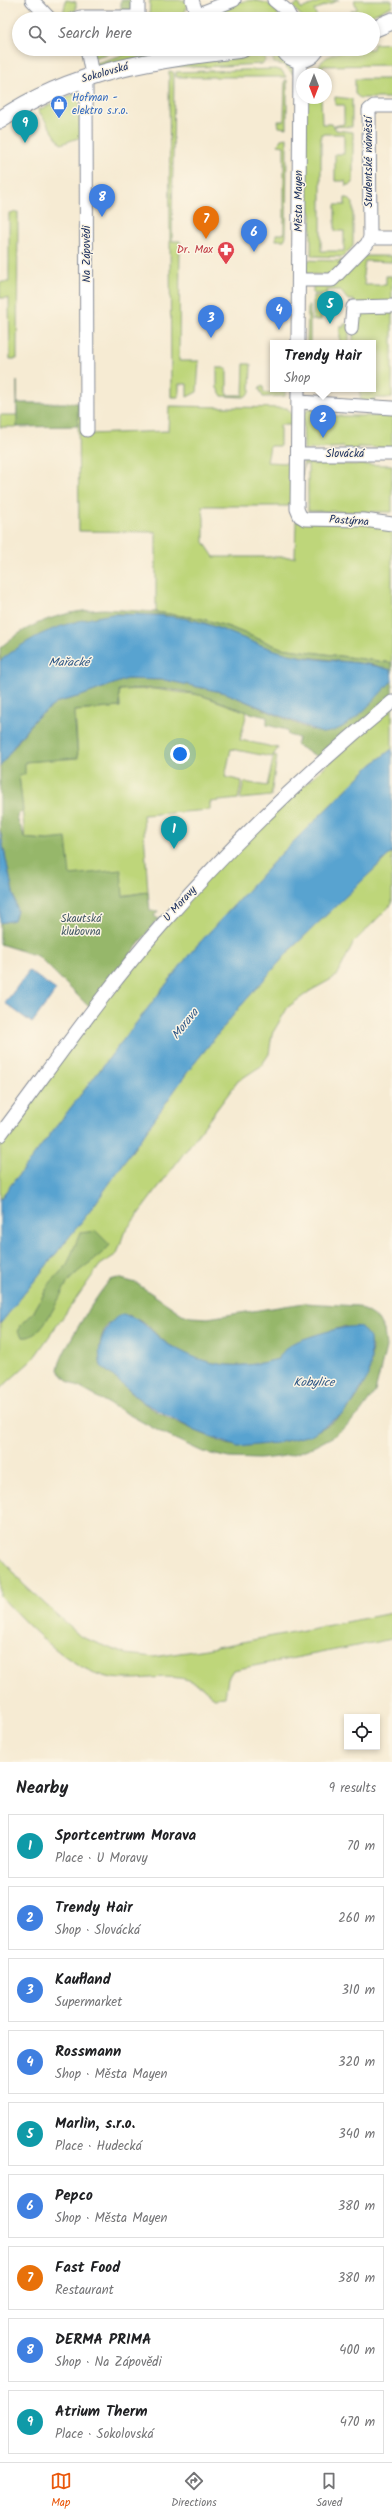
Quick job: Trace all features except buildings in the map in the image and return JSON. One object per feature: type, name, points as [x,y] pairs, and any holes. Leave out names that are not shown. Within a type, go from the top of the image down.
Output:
[{"type":"main road","points":[[380,26],[392,21]]},
{"type":"main road","name":"Sokolovská","points":[[2,114],[87,77],[148,61],[187,56]]},
{"type":"main road","points":[[290,56],[300,59],[310,56]]},
{"type":"street","points":[[32,0],[43,12]]},
{"type":"street","points":[[138,0],[138,12]]},
{"type":"street","points":[[192,0],[192,12]]},
{"type":"street","points":[[204,12],[234,0]]},
{"type":"street","points":[[274,0],[287,12]]},
{"type":"street","name":"Na Zápovědi","points":[[87,56],[88,430]]},
{"type":"street","name":"Města Mayen","points":[[298,340],[300,59]]},
{"type":"street","name":"Studentské náměstí","points":[[370,238],[369,110],[374,106],[392,106]]},
{"type":"street","points":[[299,280],[332,280],[366,245],[370,238],[392,238]]},
{"type":"street","points":[[351,329],[353,307],[392,306]]},
{"type":"street","points":[[298,392],[298,454]]},
{"type":"street","points":[[298,402],[392,408]]},
{"type":"street","name":"Slovácká","points":[[298,454],[392,454]]},
{"type":"street","name":"Pastýrna","points":[[298,454],[297,509],[300,516],[305,518],[364,520],[392,524]]},
{"type":"street","name":"U Moravy","points":[[0,1135],[123,972],[188,896],[258,821],[302,778],[392,702]]},
{"type":"green space","points":[[66,0],[76,2],[75,12],[63,12]]},
{"type":"green space","points":[[121,0],[133,0],[131,11],[121,12]]},
{"type":"green space","points":[[150,0],[187,0],[187,7],[184,12],[149,12]]},
{"type":"green space","points":[[253,0],[267,3],[278,12],[215,12],[240,2]]},
{"type":"green space","points":[[324,0],[339,0],[314,10],[315,12],[298,12],[293,7],[298,3],[301,9]]},
{"type":"green space","points":[[354,0],[392,0],[392,6],[379,12],[349,12],[357,9]]},
{"type":"green space","points":[[392,43],[392,98],[360,98],[355,94],[355,79],[390,79],[390,65],[322,66],[322,68],[318,68],[324,60],[330,56],[380,56],[380,44]]},
{"type":"green space","points":[[120,56],[161,56],[95,68],[93,64]]},
{"type":"green space","points":[[232,56],[265,56],[265,61],[262,64],[202,67],[169,66]]},
{"type":"green space","points":[[273,56],[283,57],[291,66],[293,74],[284,65],[274,63]]},
{"type":"green space","points":[[276,69],[282,71],[286,77],[176,77],[176,72]]},
{"type":"green space","points":[[169,71],[173,72],[174,74],[172,241],[180,241],[179,361],[199,361],[197,392],[187,397],[187,384],[179,384],[179,397],[171,397]]},
{"type":"green space","points":[[285,80],[287,80],[287,128],[279,127],[278,121],[284,121]]},
{"type":"green space","points":[[79,92],[81,137],[61,144],[38,110]]},
{"type":"green space","points":[[335,97],[352,99],[352,127],[334,126],[344,124],[344,105],[335,105]]},
{"type":"green space","points":[[305,104],[321,104],[322,124],[332,124],[336,130],[353,132],[353,183],[346,186],[345,181],[335,181],[335,154],[344,154],[344,134],[321,134],[321,251],[344,251],[344,231],[335,231],[335,205],[345,205],[345,198],[348,198],[353,203],[353,246],[343,257],[313,256],[311,254],[311,214],[303,197]]},
{"type":"green space","points":[[287,138],[286,236],[284,240],[276,240],[276,234],[284,234],[284,146],[278,145],[281,139]]},
{"type":"green space","points":[[18,212],[17,359],[10,359],[9,298],[0,298],[0,282],[9,282],[9,213]]},
{"type":"green space","points":[[362,256],[392,256],[392,262],[365,261],[363,274],[365,285],[386,285],[386,276],[392,276],[392,398],[374,398],[374,405],[361,401],[360,392],[376,392],[376,340],[353,340],[354,300],[348,300],[340,290],[327,290],[326,294],[313,294],[313,285]]},
{"type":"green space","points":[[303,260],[345,261],[332,275],[304,274]]},
{"type":"green space","points":[[313,296],[321,296],[321,320],[313,320]]},
{"type":"green space","points":[[308,305],[310,305],[310,340],[307,340]]},
{"type":"green space","points":[[344,324],[349,324],[349,340],[340,340],[340,327],[344,327]]},
{"type":"green space","points":[[244,364],[251,364],[250,393],[244,397],[222,396],[217,388],[217,368],[227,368],[227,395],[243,395]]},
{"type":"green space","points":[[17,381],[18,427],[0,427],[0,415],[17,415]]},
{"type":"green space","points":[[263,386],[264,393],[285,392],[285,396],[263,397],[259,388]]},
{"type":"green space","points":[[17,403],[78,403],[78,426],[17,427]]},
{"type":"green space","points":[[78,403],[82,403],[89,434],[168,431],[169,406],[287,408],[292,414],[293,425],[280,425],[280,446],[270,446],[267,462],[286,463],[293,460],[293,500],[288,506],[202,506],[204,518],[204,542],[214,557],[295,557],[296,521],[363,522],[392,527],[392,663],[281,648],[229,627],[203,619],[156,612],[156,532],[79,531]]},
{"type":"green space","points":[[319,407],[319,416],[392,416],[392,448],[357,447],[357,449],[345,449],[344,447],[304,450],[303,416],[308,409]]},
{"type":"green space","points":[[311,458],[311,464],[392,465],[392,512],[308,511],[308,464],[304,465],[302,475],[304,459]]},
{"type":"green space","points":[[104,609],[156,612],[203,619],[229,627],[281,648],[392,663],[392,673],[390,670],[374,665],[289,655],[247,641],[205,623],[159,615],[113,614],[0,661],[0,648],[23,631],[36,624],[62,615]]},
{"type":"green space","name":"Skautská klubovna","points":[[127,679],[165,680],[226,693],[311,730],[342,727],[364,709],[392,681],[392,699],[318,757],[296,745],[299,738],[288,735],[287,730],[267,725],[267,717],[193,693],[150,688],[119,690],[120,707],[74,711],[78,758],[25,762],[25,774],[19,775],[23,810],[17,816],[24,838],[47,840],[66,838],[70,875],[121,870],[123,896],[148,892],[150,911],[158,911],[154,916],[162,921],[156,921],[90,1008],[38,956],[0,944],[0,923],[14,920],[17,911],[0,831],[0,766],[35,719],[58,702],[81,696]]},
{"type":"green space","points":[[153,689],[200,695],[247,712],[240,740],[278,748],[272,757],[231,749],[225,777],[242,781],[238,799],[210,802],[210,810],[143,815],[148,892],[113,897],[70,875],[46,840],[25,839],[19,775],[24,762],[78,757],[75,711],[120,707],[119,690]]},
{"type":"green space","points":[[392,705],[392,749],[371,765],[280,855],[192,951],[0,1199],[0,1138],[133,963],[226,857]]},
{"type":"green space","points":[[274,755],[277,756],[271,796],[240,799],[244,782],[267,786]]},
{"type":"green space","points":[[392,852],[392,904],[353,943],[337,976],[310,991],[288,1007],[272,1034],[269,1054],[261,1066],[238,1081],[124,1233],[117,1254],[100,1265],[33,1359],[0,1389],[0,1324],[90,1211],[189,1070],[239,1008],[291,949]]},
{"type":"green space","points":[[96,1231],[110,1245],[100,1255],[75,1274],[66,1285],[49,1317],[43,1325],[30,1336],[23,1337],[18,1332],[21,1325],[33,1313],[50,1283],[67,1265],[80,1233]]},
{"type":"green space","points":[[118,1278],[136,1283],[182,1314],[191,1317],[208,1318],[304,1303],[358,1306],[378,1319],[384,1330],[386,1347],[375,1392],[360,1413],[334,1436],[315,1446],[294,1454],[259,1459],[229,1458],[203,1452],[164,1434],[68,1381],[58,1370],[60,1362],[72,1338],[110,1280]],"holes":[[[128,1315],[145,1324],[162,1340],[178,1350],[205,1361],[233,1365],[248,1365],[278,1359],[284,1352],[299,1341],[345,1326],[372,1346],[369,1369],[362,1389],[351,1405],[337,1419],[321,1429],[302,1437],[281,1442],[240,1445],[226,1444],[181,1424],[151,1408],[137,1398],[101,1366],[100,1342],[104,1331],[111,1322]]]},
{"type":"green space","points":[[0,1556],[23,1584],[81,1637],[125,1654],[154,1657],[206,1649],[392,1613],[392,1639],[233,1670],[228,1678],[225,1697],[213,1698],[201,1686],[189,1680],[175,1677],[129,1679],[113,1678],[97,1674],[83,1667],[57,1650],[44,1640],[0,1596]]},
{"type":"water","name":"Mařacké","points":[[113,614],[183,618],[289,654],[314,659],[366,664],[391,670],[392,681],[352,721],[332,731],[322,733],[226,693],[165,680],[127,679],[81,696],[58,702],[35,719],[16,743],[0,767],[0,661],[27,642],[53,629],[81,620]]},
{"type":"water","name":"Morava","points":[[392,749],[392,852],[291,949],[239,1008],[189,1070],[90,1211],[0,1324],[0,1199],[192,951],[280,855],[371,765]]},
{"type":"water","points":[[0,831],[17,911],[14,920],[0,923]]},
{"type":"water","points":[[29,971],[56,990],[32,1023],[5,1003]]},
{"type":"water","name":"Kobylice","points":[[119,1315],[125,1315],[137,1320],[166,1343],[193,1357],[217,1364],[228,1365],[253,1364],[278,1359],[286,1348],[293,1343],[337,1329],[346,1327],[361,1327],[370,1338],[371,1359],[369,1375],[353,1402],[344,1413],[311,1435],[276,1443],[238,1447],[196,1431],[143,1402],[101,1366],[99,1351],[102,1338],[113,1320]]},
{"type":"place","name":"Hofman - elektro s.r.o.","points":[[59,119]]},
{"type":"place","name":"Atrium Therm","points":[[25,143]]},
{"type":"place","name":"DERMA PRIMA","points":[[102,217]]},
{"type":"place","name":"Fast Food","points":[[206,239]]},
{"type":"place","name":"Pepco","points":[[254,252]]},
{"type":"place","name":"Dr. Max","points":[[226,265]]},
{"type":"place","name":"Marlin, s.r.o.","points":[[330,324]]},
{"type":"place","name":"Rossmann","points":[[279,330]]},
{"type":"place","name":"Kaufland","points":[[211,338]]},
{"type":"place","name":"Trendy Hair","points":[[323,438]]},
{"type":"place","name":"Sportcentrum Morava","points":[[174,849]]}]
